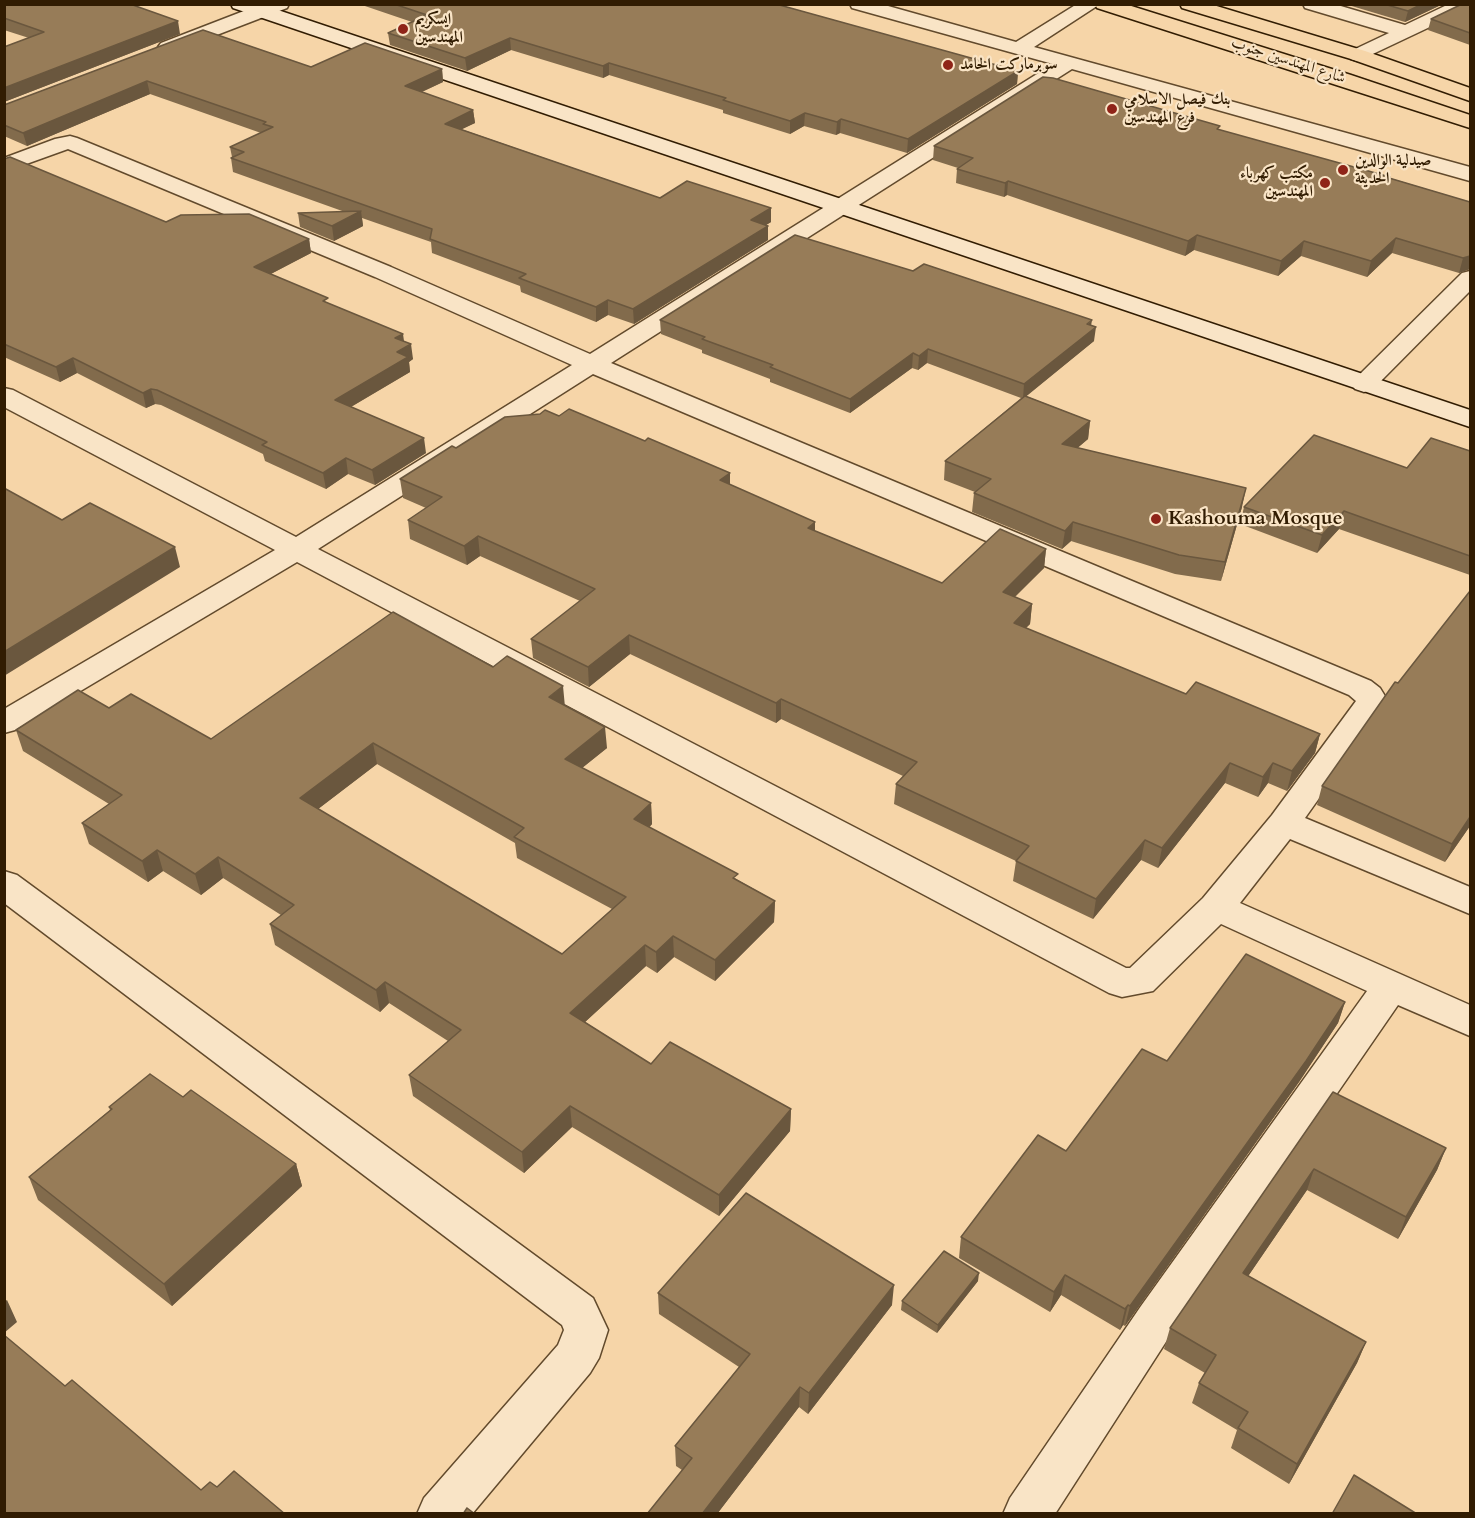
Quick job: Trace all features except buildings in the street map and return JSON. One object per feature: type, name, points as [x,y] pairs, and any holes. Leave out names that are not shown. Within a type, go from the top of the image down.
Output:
[{"type":"highway","name":"شارع المهندسين جنوب","points":[[1104,4],[1344,79],[1470,122]]},
{"type":"highway","name":"شارع المهندسين جنوب","points":[[1189,4],[1358,55],[1470,95]]},
{"type":"street","points":[[240,4],[271,8],[838,207],[1470,419]]},
{"type":"street","points":[[859,4],[1470,174]]},
{"type":"street","points":[[1019,48],[1091,4]]},
{"type":"street","points":[[1312,4],[1407,32]]},
{"type":"street","points":[[1358,55],[1465,4]]},
{"type":"street","points":[[153,53],[271,8]]},
{"type":"street","points":[[4,723],[296,550],[1070,62]]},
{"type":"street","points":[[4,166],[70,142],[383,272],[590,363],[1360,688],[1369,695],[1372,701],[1371,706],[1284,823],[1215,908],[1140,981],[1122,983],[1112,980],[4,396]]},
{"type":"street","points":[[1364,384],[1470,278]]},
{"type":"street","points":[[1284,823],[1466,891]]},
{"type":"street","points":[[4,884],[578,1312],[586,1329],[583,1344],[574,1359],[441,1514]]},
{"type":"street","points":[[1215,908],[1470,1021]]},
{"type":"street","points":[[1027,1514],[1156,1320],[1391,985]]},
{"type":"place","name":"ايسكريم المهندسين","points":[[403,29]]},
{"type":"place","name":"سوبرماركت الحامد","points":[[948,65]]},
{"type":"place","name":"بنك فيصل الاسلامي فرع المهندسين","points":[[1112,109]]},
{"type":"place","name":"صيدلية الوالدين الحديثة","points":[[1343,170]]},
{"type":"place","name":"مكتب كهرباء المهندسين","points":[[1325,183]]},
{"type":"place","name":"Kashouma Mosque","points":[[1156,519]]}]
